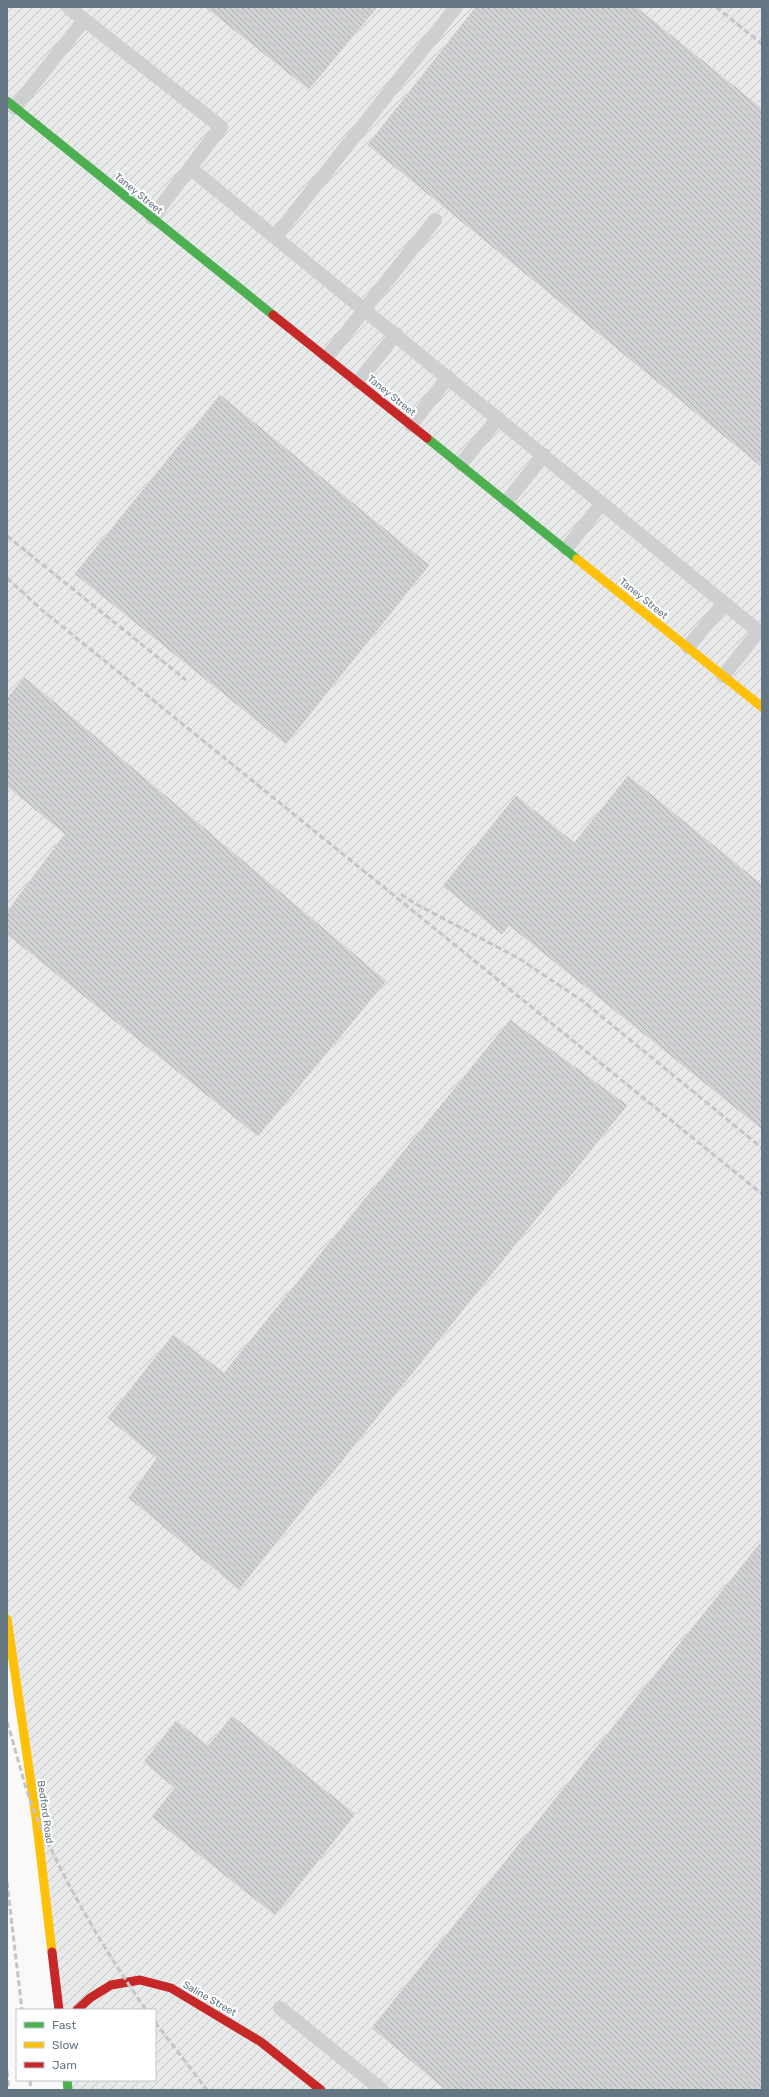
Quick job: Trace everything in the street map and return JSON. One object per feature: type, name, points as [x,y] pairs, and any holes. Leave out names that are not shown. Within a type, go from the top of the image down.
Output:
[{"type":"street","name":"Taney Street","points":[[11,104],[762,707]]},
{"type":"street","name":"Bedford Road","points":[[7,1619],[36,1817],[59,2009]]},
{"type":"street","name":"Saline Street","points":[[78,2009],[90,1998],[111,1985],[140,1980],[171,1988],[195,2001],[261,2042],[320,2090]]},
{"type":"lane","points":[[68,7],[221,127],[152,218]]},
{"type":"lane","points":[[276,236],[456,7]]},
{"type":"lane","points":[[11,104],[84,20]]},
{"type":"lane","points":[[190,168],[276,236],[760,633],[723,676]]},
{"type":"lane","points":[[327,357],[436,220]]},
{"type":"lane","points":[[358,382],[396,334]]},
{"type":"lane","points":[[411,424],[448,377]]},
{"type":"lane","points":[[461,464],[498,418]]},
{"type":"lane","points":[[508,502],[544,455]]},
{"type":"lane","points":[[566,549],[602,503]]},
{"type":"lane","points":[[688,647],[724,602]]},
{"type":"lane","points":[[280,2008],[382,2090]]},
{"type":"shaded area","points":[[7,7],[762,7],[762,2090],[65,2090],[64,2081],[156,2081],[156,2009],[57,2009],[7,1636]]},
{"type":"building","points":[[204,7],[378,7],[309,90]]},
{"type":"building","points":[[475,7],[637,7],[762,108],[762,468],[367,145]]},
{"type":"building","points":[[220,394],[430,565],[286,745],[74,574]]},
{"type":"building","points":[[24,676],[387,981],[258,1137],[7,935],[7,911],[64,834],[7,787],[7,698]]},
{"type":"building","points":[[628,775],[762,884],[762,1130],[509,926],[502,935],[442,886],[516,795],[574,842]]},
{"type":"building","points":[[510,1019],[628,1105],[239,1590],[128,1498],[156,1458],[107,1418],[173,1334],[224,1372]]},
{"type":"building","points":[[762,1540],[762,2090],[445,2090],[371,2028]]},
{"type":"building","points":[[232,1715],[356,1814],[275,1916],[151,1817],[174,1788],[143,1762],[176,1720],[208,1745]]},
{"type":"railway","points":[[716,7],[762,44]]},
{"type":"railway","points":[[7,536],[186,680]]},
{"type":"railway","points":[[7,578],[42,610],[762,1194]]},
{"type":"railway","points":[[401,894],[414,903],[520,959],[584,1002],[762,1148]]},
{"type":"railway","points":[[7,1722],[28,1795],[60,1868],[101,1941],[145,2009]]},
{"type":"railway","points":[[7,1882],[22,2009]]},
{"type":"railway","points":[[156,2023],[207,2090]]},
{"type":"railway","points":[[7,2071],[9,2090]]},
{"type":"railway","points":[[30,2081],[31,2090]]},
{"type":"traffic: fast","points":[[7,101],[273,315]]},
{"type":"traffic: fast","points":[[427,438],[577,559]]},
{"type":"traffic: fast","points":[[67,2081],[68,2090]]},
{"type":"traffic: slow","points":[[577,559],[762,707]]},
{"type":"traffic: slow","points":[[7,1619],[36,1817],[52,1952]]},
{"type":"traffic: jam","points":[[273,315],[427,438]]},
{"type":"traffic: jam","points":[[52,1952],[59,2009]]},
{"type":"traffic: jam","points":[[78,2009],[90,1998],[111,1985],[140,1980],[171,1988],[261,2042],[321,2090]]}]
